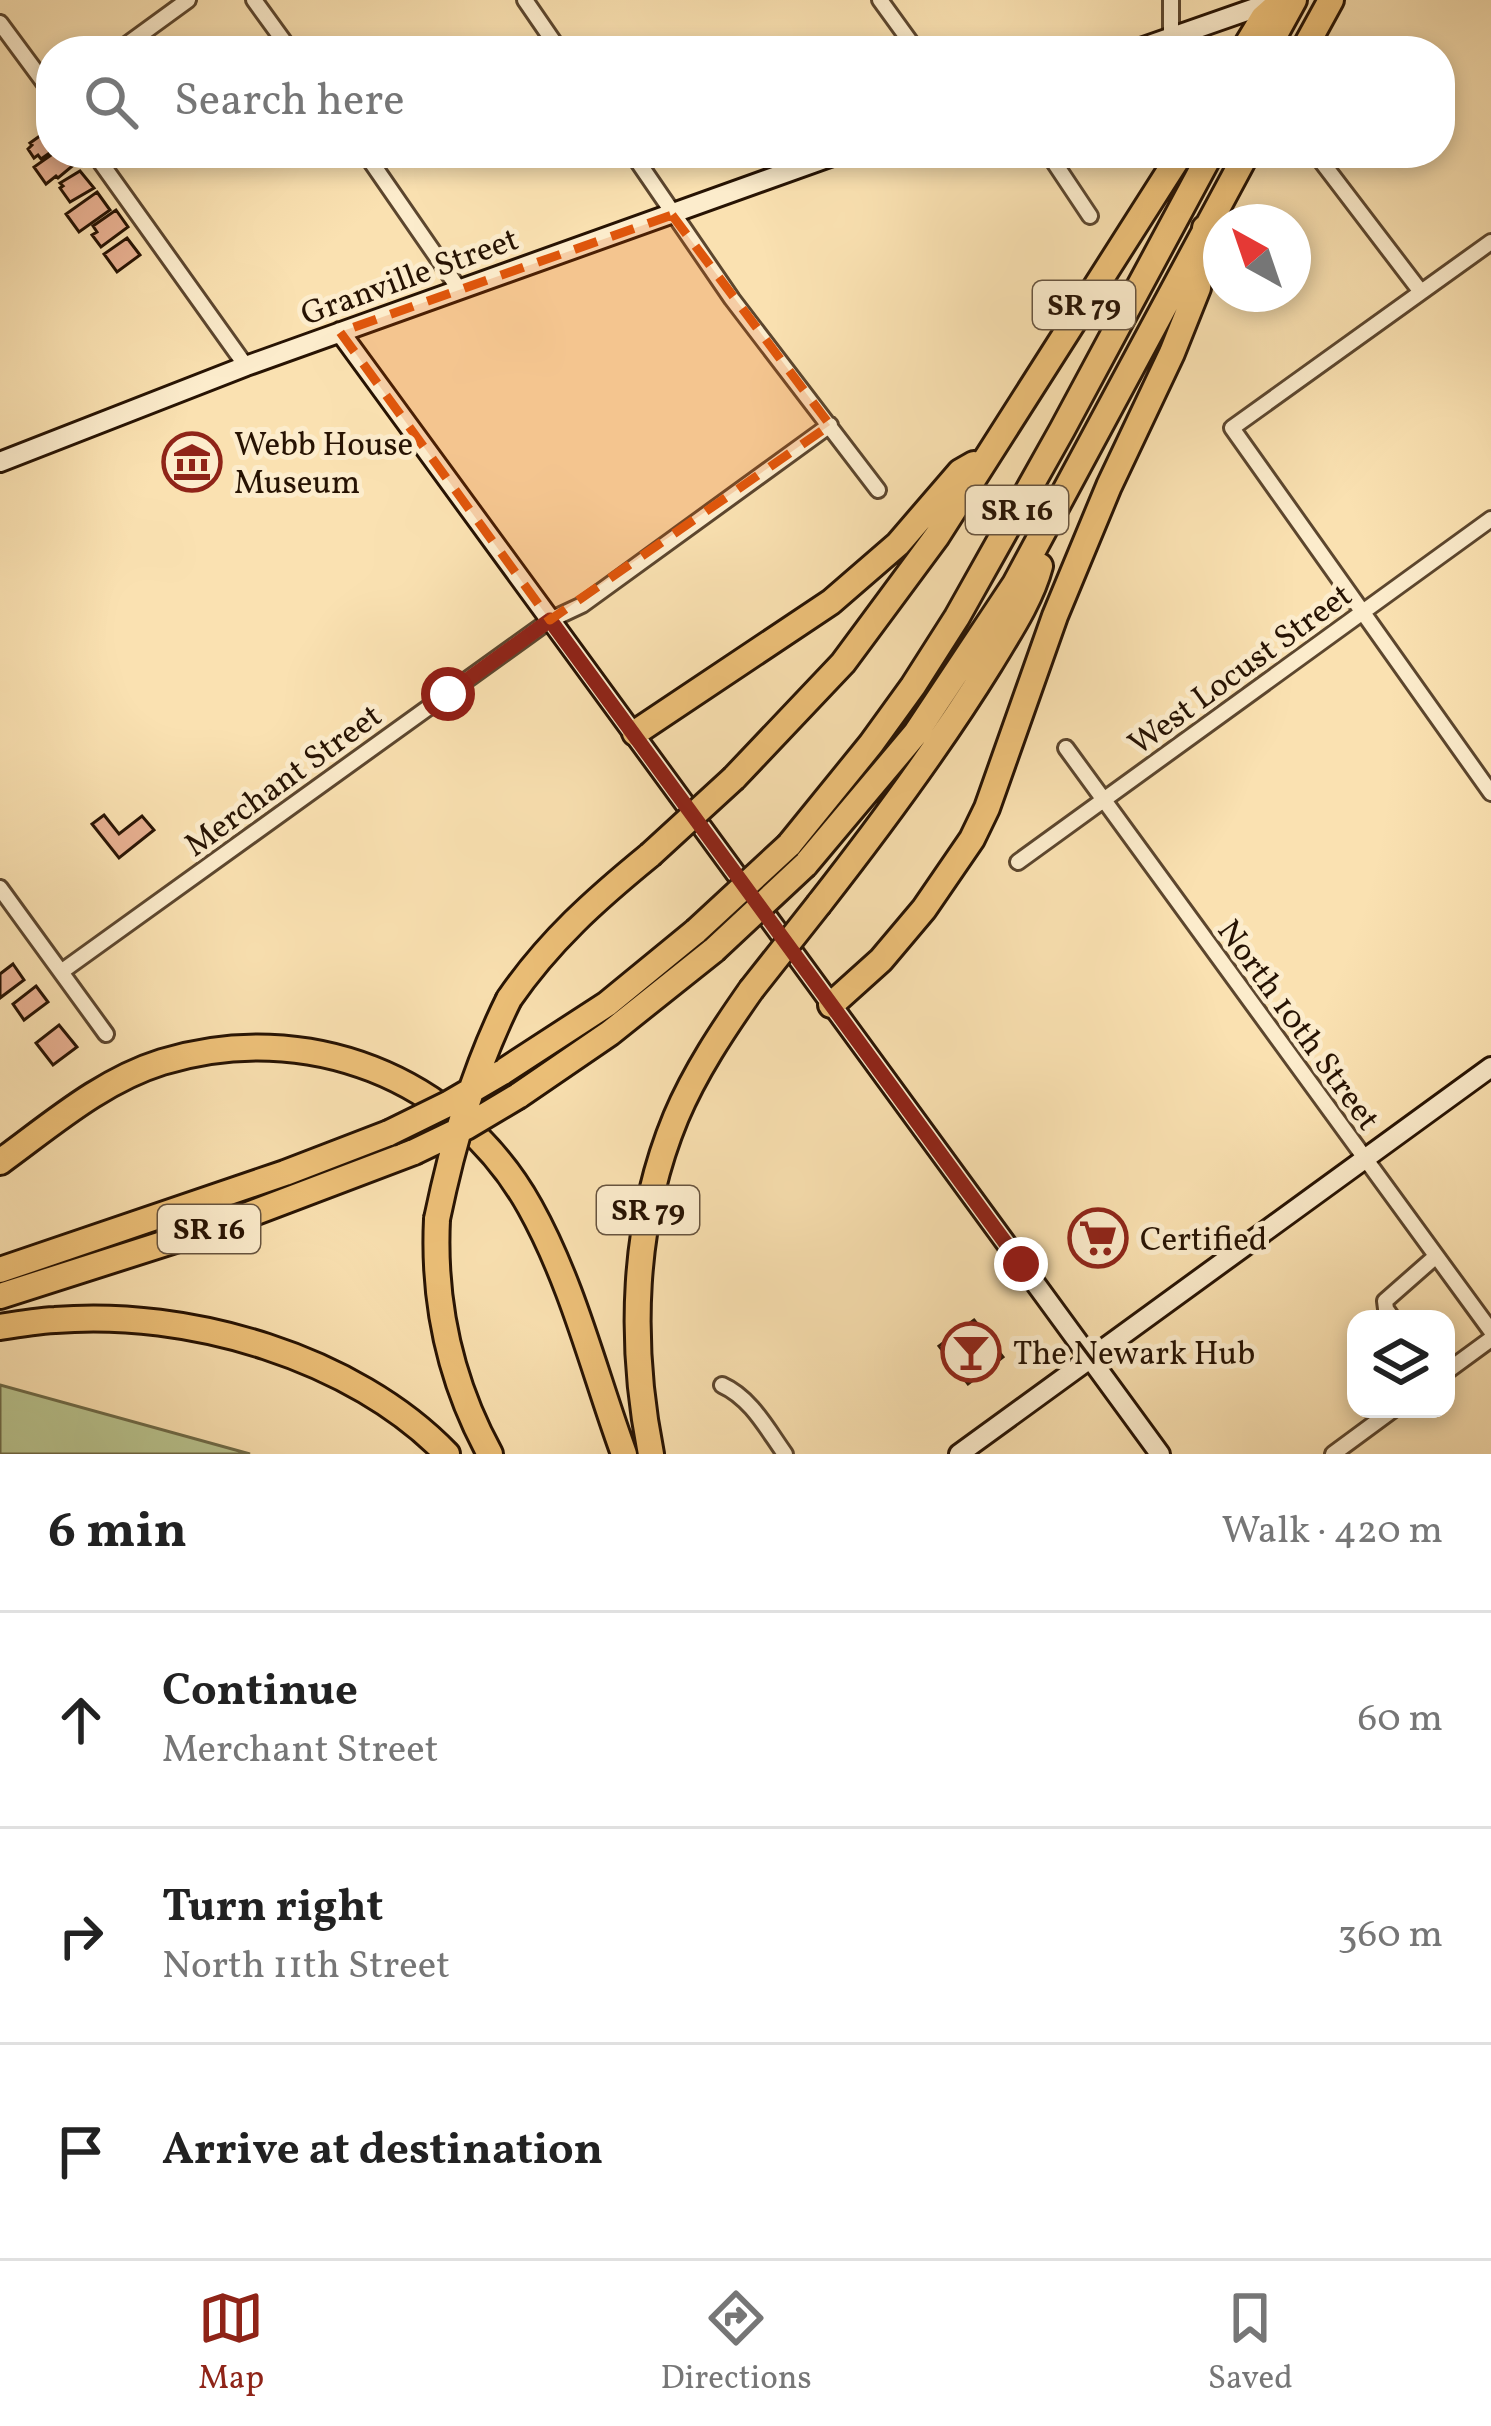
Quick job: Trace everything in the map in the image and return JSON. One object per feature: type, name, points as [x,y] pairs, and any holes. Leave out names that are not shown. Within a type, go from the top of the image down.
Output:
[{"type":"highway","points":[[1252,36],[1280,0]]},
{"type":"highway","points":[[1274,36],[1294,0]]},
{"type":"highway","points":[[1311,36],[1331,0]]},
{"type":"highway","name":"SR 79","points":[[490,1454],[459,1388],[442,1319],[436,1275],[437,1219],[473,1079],[508,999],[536,961],[592,902],[734,778],[843,664],[937,536],[1170,168]]},
{"type":"highway","name":"SR 16","points":[[0,1270],[285,1173],[448,1104],[608,1004],[696,931],[789,845],[913,686],[1062,430],[1203,168]]},
{"type":"highway","name":"SR 16","points":[[1218,204],[1239,168]]},
{"type":"highway","name":"SR 16","points":[[0,1297],[216,1227],[414,1152],[466,1127],[610,1033],[714,950],[806,865],[916,733],[1015,584],[1203,232]]},
{"type":"highway","points":[[831,1005],[880,960],[924,909],[988,808],[1055,616],[1198,288],[1203,245]]},
{"type":"highway","points":[[635,733],[831,602],[898,544],[960,472],[987,457]]},
{"type":"highway","name":"SR 79","points":[[650,1454],[640,1382],[642,1245],[667,1140],[689,1089],[751,989],[920,773],[1004,641],[1036,579],[1053,513]]},
{"type":"highway","points":[[0,1162],[110,1085],[164,1061],[222,1049],[280,1047],[325,1054],[409,1084],[472,1133],[527,1203],[554,1252],[624,1454]]},
{"type":"highway","points":[[0,1327],[58,1319],[127,1320],[194,1328],[236,1339],[322,1368],[382,1400],[447,1454]]},
{"type":"street","points":[[139,36],[188,0]]},
{"type":"street","points":[[254,0],[280,36]]},
{"type":"street","points":[[525,0],[550,36]]},
{"type":"street","points":[[880,0],[906,36]]},
{"type":"street","points":[[1171,0],[1171,36]]},
{"type":"street","points":[[1174,36],[1280,0]]},
{"type":"street","points":[[0,23],[36,72]]},
{"type":"street","points":[[105,168],[246,366]]},
{"type":"street","points":[[375,168],[459,289]]},
{"type":"street","points":[[643,168],[733,299],[878,490]]},
{"type":"street","name":"Granville Street","points":[[0,462],[246,366],[800,168]]},
{"type":"street","points":[[1058,168],[1090,216]]},
{"type":"street","points":[[1326,168],[1421,292]]},
{"type":"street","points":[[1491,242],[1232,428],[1491,793]]},
{"type":"street","points":[[340,332],[1160,1454]]},
{"type":"street","name":"Merchant Street","points":[[61,972],[830,425]]},
{"type":"street","name":"West Locust Street","points":[[1018,862],[1491,519]]},
{"type":"street","name":"North 10th Street","points":[[1066,748],[1491,1335]]},
{"type":"street","points":[[0,888],[106,1034]]},
{"type":"street","points":[[958,1454],[1491,1066]]},
{"type":"street","points":[[1387,1310],[1385,1301],[1435,1257]]},
{"type":"street","points":[[1455,1365],[1491,1335]]},
{"type":"street","points":[[722,1385],[747,1402],[785,1454]]},
{"type":"street","points":[[1333,1454],[1382,1418]]},
{"type":"highlighted area","points":[[672,215],[830,425],[550,620],[340,332]]},
{"type":"green space","points":[[0,1385],[250,1454],[0,1454]]},
{"type":"building","points":[[36,139],[34,158],[28,149]]},
{"type":"building","points":[[36,166],[70,168],[46,184]]},
{"type":"building","points":[[80,171],[94,188],[70,202],[60,183]]},
{"type":"building","points":[[97,192],[110,210],[79,232],[66,214]]},
{"type":"building","points":[[116,210],[128,227],[101,247],[92,235],[97,232],[93,226]]},
{"type":"building","points":[[127,238],[140,255],[117,272],[104,254]]},
{"type":"building","name":"Webb House Museum","points":[[211,443],[216,456],[209,459],[211,465],[180,477],[172,456]]},
{"type":"building","points":[[104,815],[119,834],[142,816],[154,830],[119,858],[92,824]]},
{"type":"building","points":[[13,964],[24,980],[0,998],[0,974]]},
{"type":"building","points":[[36,986],[48,1002],[24,1020],[13,1004]]},
{"type":"building","points":[[59,1025],[77,1047],[53,1065],[36,1043]]},
{"type":"building","name":"Certified","points":[[1091,1223],[1113,1229],[1122,1242],[1108,1251],[1084,1248],[1074,1234]]},
{"type":"building","name":"The Newark Hub","points":[[974,1320],[1003,1357],[968,1384],[939,1346]]},
{"type":"place","name":"Webb House Museum","points":[[192,462]]},
{"type":"place","name":"Certified","points":[[1098,1238]]},
{"type":"place","name":"The Newark Hub","points":[[971,1352]]},
{"type":"route","points":[[448,694],[550,620],[1021,1264]]}]
